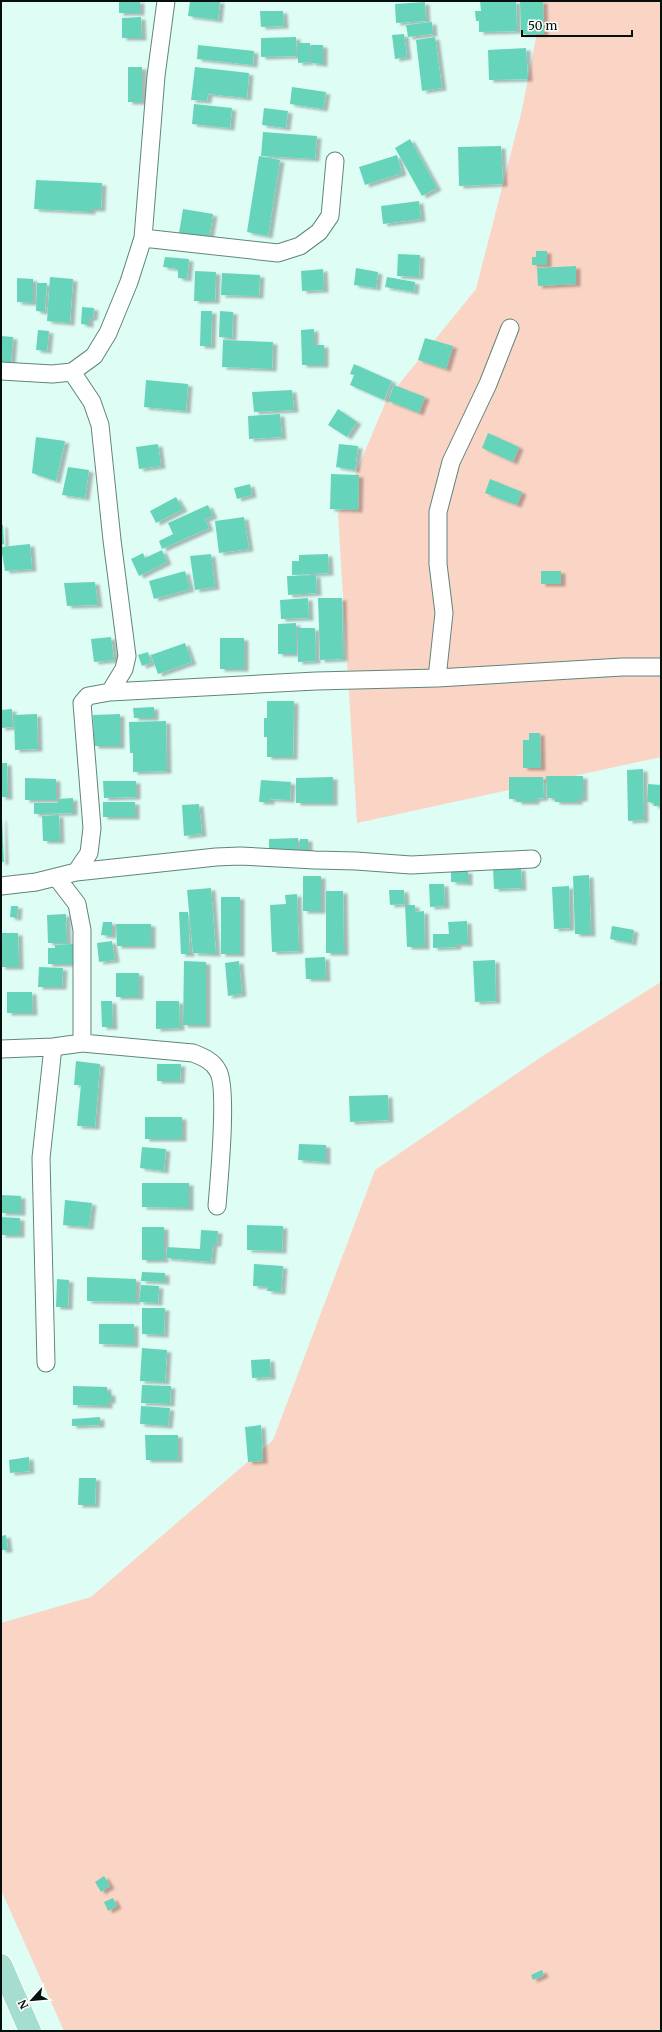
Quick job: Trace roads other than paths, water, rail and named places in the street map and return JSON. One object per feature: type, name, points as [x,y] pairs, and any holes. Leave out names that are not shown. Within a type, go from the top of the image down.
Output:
[{"type":"main road","points":[[1,1966],[30,2031]]},
{"type":"street","points":[[1,371],[52,374],[72,372],[94,356],[108,333],[129,282],[143,238],[156,76],[166,1]]},
{"type":"street","points":[[143,238],[278,253],[300,246],[319,232],[330,216],[335,161]]},
{"type":"street","points":[[437,678],[444,613],[438,564],[438,512],[451,462],[488,384],[510,328]]},
{"type":"street","points":[[72,372],[92,402],[100,424],[112,540],[127,656],[124,669],[110,692]]},
{"type":"street","points":[[76,872],[89,853],[92,828],[82,703],[88,696],[110,692],[316,681],[437,678],[622,667],[661,667]]},
{"type":"street","points":[[1,886],[57,878],[76,872],[240,856],[411,865],[532,859]]},
{"type":"street","points":[[57,878],[77,904],[82,930],[82,1042]]},
{"type":"street","points":[[1,1049],[53,1047],[82,1042],[193,1053],[207,1059],[218,1071],[222,1093],[218,1206]]},
{"type":"street","points":[[46,1363],[41,1158],[53,1047]]}]
